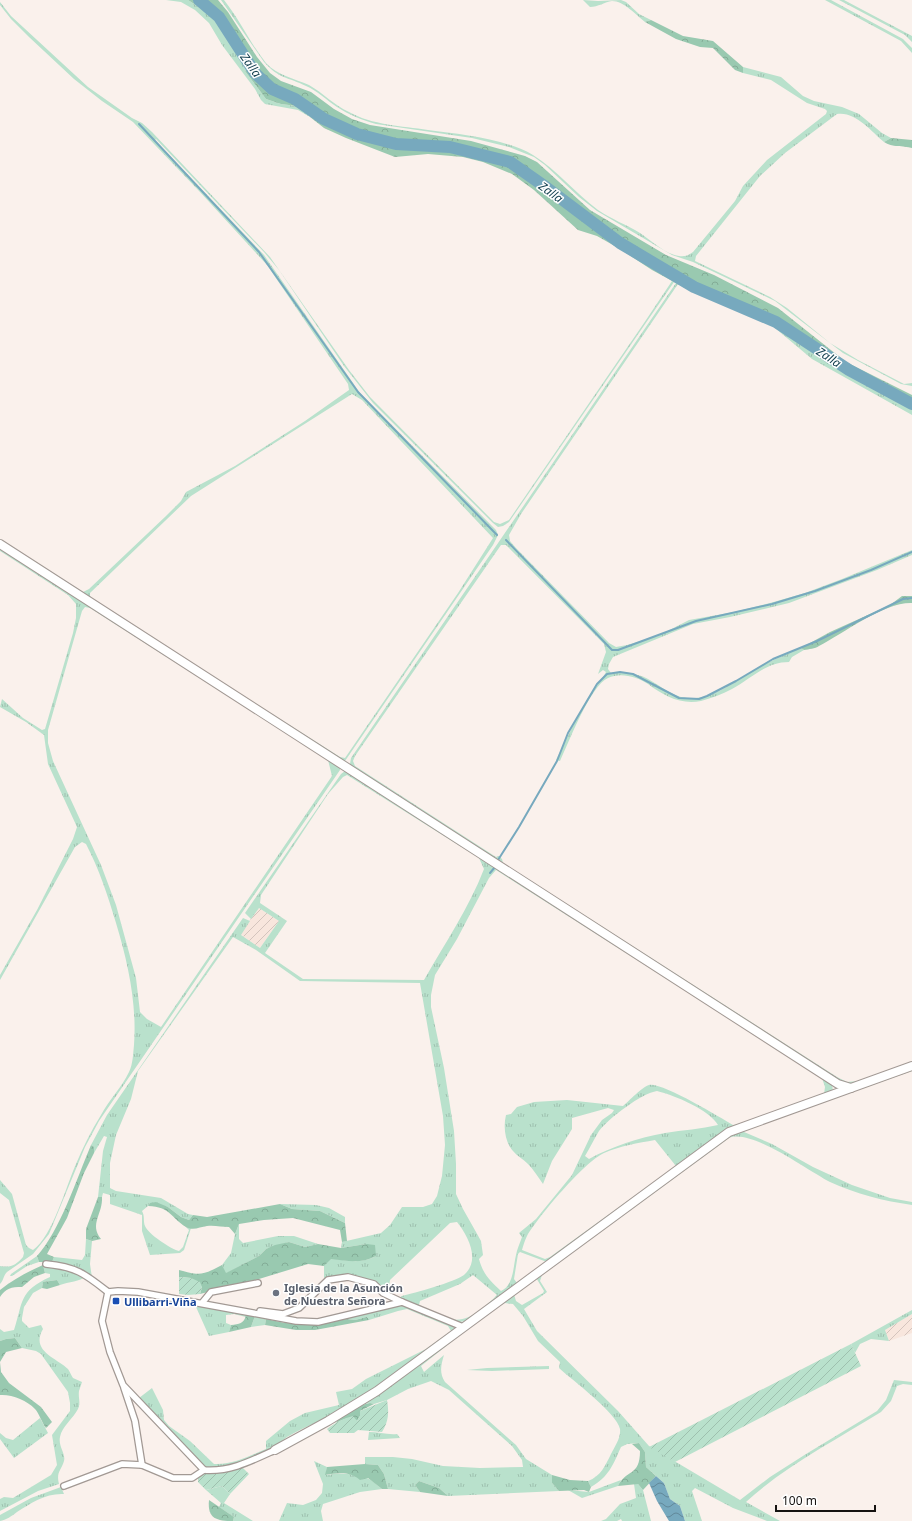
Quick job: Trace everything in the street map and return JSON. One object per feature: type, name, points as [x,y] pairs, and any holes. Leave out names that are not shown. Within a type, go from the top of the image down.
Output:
[{"type":"street","points":[[0,544],[838,1084],[851,1088]]},
{"type":"street","points":[[64,1486],[122,1464],[142,1465],[173,1478],[192,1478],[204,1470],[218,1471],[243,1465],[275,1450],[328,1421],[377,1391],[729,1132],[912,1066]]},
{"type":"street","points":[[46,1264],[62,1265],[82,1272],[108,1292],[138,1292],[296,1321],[318,1322],[402,1302]]},
{"type":"street","points":[[216,1306],[283,1314],[299,1308],[328,1280],[348,1277],[374,1284],[383,1293],[463,1327]]},
{"type":"street","points":[[202,1303],[210,1292],[258,1284]]},
{"type":"street","points":[[108,1292],[102,1321],[110,1352],[135,1421],[142,1465]]},
{"type":"street","points":[[123,1385],[204,1470]]},
{"type":"shaded area","points":[[259,908],[279,921],[260,948],[240,934]]},
{"type":"shaded area","points":[[912,1314],[912,1333],[889,1341],[885,1330]]},
{"type":"green space","points":[[166,0],[188,0],[216,18],[238,48],[250,68],[245,71],[266,99],[309,110],[310,117],[298,110],[265,104],[222,45],[209,23],[195,10],[181,2]]},
{"type":"green space","points":[[188,0],[218,0],[228,12],[257,57],[270,73],[281,81],[311,92],[334,109],[352,119],[370,125],[471,141],[525,156],[537,162],[590,210],[666,255],[714,275],[778,308],[846,362],[912,395],[912,409],[828,364],[779,327],[747,310],[701,295],[685,288],[652,270],[597,236],[578,230],[534,190],[512,174],[483,162],[463,157],[428,154],[395,157],[324,128],[310,117],[309,110],[266,99],[245,71],[249,68],[238,48],[216,18]]},
{"type":"green space","points":[[221,0],[224,0],[260,55],[275,71],[309,85],[344,109],[367,120],[482,138],[522,149],[542,161],[598,210],[640,233],[669,253],[679,256],[687,256],[693,252],[735,201],[743,186],[767,160],[826,114],[827,111],[825,109],[807,103],[771,80],[743,73],[743,67],[781,77],[803,96],[814,101],[842,107],[859,114],[882,133],[891,138],[884,142],[856,119],[844,114],[837,114],[785,153],[760,176],[696,256],[695,261],[770,297],[787,308],[830,343],[858,360],[904,384],[912,383],[912,386],[901,384],[843,353],[775,301],[693,262],[672,255],[597,211],[534,157],[509,147],[472,138],[376,124],[346,112],[314,90],[279,75],[269,68],[264,62]]},
{"type":"green space","points":[[583,0],[621,0],[626,2],[639,14],[651,20],[645,22],[621,3],[612,1],[590,7]]},
{"type":"green space","points":[[825,0],[831,0],[903,39],[912,48],[912,53],[901,41]]},
{"type":"green space","points":[[839,0],[844,0],[912,36],[912,42],[905,35]]},
{"type":"green space","points":[[0,2],[11,16],[88,87],[132,118],[142,123],[152,132],[270,257],[349,370],[370,397],[494,522],[500,524],[509,520],[672,281],[674,282],[509,522],[498,527],[373,403],[344,366],[279,270],[264,252],[156,139],[155,140],[264,255],[360,393],[496,530],[498,535],[493,545],[345,761],[341,761],[0,542],[0,539],[83,592],[89,589],[166,516],[181,501],[186,492],[235,466],[305,421],[349,390],[348,384],[267,265],[133,122],[102,101],[74,79],[11,19],[0,5]],"holes":[[[352,394],[362,400],[493,538],[458,593],[345,758],[340,757],[94,601],[90,596],[90,593],[191,496]]]},
{"type":"green space","points":[[651,20],[683,36],[713,41],[743,67],[743,73],[735,70],[713,48],[700,47],[676,39],[645,22]]},
{"type":"green space","points":[[891,138],[912,140],[912,148],[890,145],[884,142]]},
{"type":"green space","points":[[676,283],[678,284],[521,514],[509,535],[510,541],[516,548],[609,643],[616,647],[658,636],[689,620],[734,612],[805,593],[912,550],[912,555],[877,570],[789,603],[693,624],[613,657],[608,669],[611,673],[624,672],[635,674],[651,680],[680,697],[697,698],[708,696],[778,658],[801,648],[804,650],[792,657],[789,662],[773,665],[759,671],[729,691],[694,702],[680,701],[667,696],[644,681],[634,677],[618,675],[608,678],[601,683],[587,703],[574,728],[560,761],[556,760],[588,698],[606,672],[603,670],[598,674],[606,652],[604,644],[506,545],[501,545],[353,761],[355,766],[496,857],[499,856],[503,863],[837,1077],[847,1082],[858,1081],[912,1062],[912,1064],[849,1085],[838,1081],[351,767],[350,764],[351,758]]},
{"type":"green space","points":[[769,323],[873,388],[912,409],[912,415],[812,359]]},
{"type":"green space","points":[[0,547],[340,767],[340,770],[99,1121],[85,1147],[49,1234],[33,1254],[7,1272],[0,1284],[0,1266],[7,1267],[16,1264],[23,1257],[24,1253],[9,1200],[0,1193],[0,1180],[12,1194],[26,1245],[33,1250],[47,1234],[72,1173],[91,1133],[104,1109],[129,1072],[133,1059],[135,1029],[131,983],[120,938],[110,903],[99,873],[91,853],[86,844],[82,842],[75,847],[0,980],[0,975],[37,910],[73,839],[77,827],[48,764],[44,735],[26,722],[0,707],[2,699],[23,718],[42,730],[45,729],[73,633],[76,618],[76,604],[68,595],[0,551]],"holes":[[[85,607],[90,608],[328,760],[332,776],[161,1027],[147,1019],[140,1012],[136,978],[116,905],[101,865],[53,761],[48,743],[48,730],[82,611]]]},
{"type":"green space","points":[[902,596],[912,596],[912,603],[889,607],[864,619],[816,648],[804,650],[801,648],[830,632],[890,605]]},
{"type":"green space","points":[[348,771],[832,1084],[833,1091],[746,1123],[547,1262],[520,1252],[518,1254],[514,1279],[517,1283],[466,1321],[451,1321],[398,1299],[402,1296],[452,1281],[464,1275],[469,1269],[472,1262],[471,1248],[469,1241],[457,1222],[450,1223],[390,1280],[386,1292],[349,1276],[333,1276],[324,1278],[324,1266],[331,1258],[360,1261],[376,1256],[366,1244],[341,1248],[342,1242],[381,1233],[390,1225],[402,1207],[423,1207],[432,1204],[437,1196],[442,1176],[445,1145],[443,1116],[420,983],[300,981],[256,950],[233,937],[138,1071],[131,1099],[116,1135],[110,1163],[110,1188],[116,1191],[161,1198],[188,1214],[193,1215],[189,1220],[181,1217],[168,1207],[150,1203],[142,1211],[145,1226],[155,1237],[175,1250],[179,1251],[183,1247],[189,1230],[186,1227],[191,1228],[184,1250],[180,1253],[150,1255],[142,1231],[142,1215],[110,1204],[110,1195],[103,1193],[102,1197],[98,1197],[103,1151],[107,1137],[104,1136],[94,1153],[94,1147],[91,1145],[107,1115],[243,918],[250,921],[241,935],[260,948],[279,921],[259,908],[251,919],[245,913],[341,774]],"holes":[[[347,775],[479,858],[484,869],[464,912],[424,980],[303,979],[265,953],[287,921],[260,903],[261,895],[328,794],[343,777]],[[496,870],[822,1078],[825,1087],[824,1094],[740,1124],[733,1125],[678,1094],[666,1089],[649,1085],[639,1091],[623,1106],[567,1100],[534,1102],[517,1107],[511,1114],[506,1115],[506,1139],[513,1151],[530,1166],[543,1184],[552,1161],[572,1129],[572,1118],[608,1108],[614,1110],[602,1120],[591,1135],[572,1175],[536,1219],[519,1233],[522,1237],[516,1253],[511,1280],[501,1291],[490,1280],[483,1269],[479,1259],[483,1255],[481,1241],[456,1194],[454,1131],[444,1068],[431,1007],[431,995],[435,975],[457,939],[489,878]],[[657,1091],[691,1104],[714,1119],[718,1125],[655,1135],[616,1146],[589,1159],[585,1156],[599,1131],[604,1126],[626,1107],[643,1096]],[[655,1140],[676,1166],[550,1257],[545,1259],[522,1250],[527,1236],[541,1216],[562,1190],[585,1167],[595,1158],[604,1153],[642,1142]],[[473,1275],[497,1295],[476,1313],[464,1319],[458,1320],[447,1318],[419,1305],[420,1301],[460,1284]]]},
{"type":"green space","points":[[912,1069],[912,1071],[745,1130],[744,1132],[772,1144],[813,1167],[852,1185],[890,1198],[912,1202],[912,1205],[881,1199],[850,1190],[830,1182],[780,1152],[765,1145],[751,1139],[739,1137],[729,1138],[542,1275],[540,1281],[547,1292],[524,1309],[537,1331],[618,1411],[649,1446],[740,1500],[770,1477],[877,1411],[886,1400],[894,1380],[912,1382],[912,1385],[903,1384],[897,1386],[891,1401],[881,1412],[794,1465],[746,1502],[780,1521],[767,1521],[733,1508],[695,1488],[692,1491],[702,1521],[685,1521],[680,1506],[670,1499],[664,1483],[646,1467],[645,1452],[639,1443],[627,1444],[621,1447],[606,1475],[591,1487],[588,1481],[596,1476],[605,1466],[620,1436],[620,1429],[617,1422],[603,1406],[559,1368],[560,1362],[538,1341],[523,1316],[513,1304],[505,1303],[493,1309],[421,1366],[424,1372],[444,1355],[441,1369],[445,1382],[516,1445],[526,1459],[552,1475],[552,1483],[559,1491],[448,1496],[439,1488],[419,1481],[415,1485],[420,1492],[388,1489],[384,1474],[378,1465],[365,1464],[365,1457],[393,1457],[412,1459],[443,1466],[480,1468],[523,1467],[522,1460],[512,1446],[449,1390],[431,1381],[408,1389],[387,1400],[374,1404],[370,1403],[359,1405],[513,1291],[516,1301],[522,1305],[543,1293],[544,1291],[535,1276],[718,1142],[739,1130]]},
{"type":"green space","points":[[91,1145],[94,1147],[94,1153],[84,1173],[67,1218],[47,1254],[54,1257],[52,1262],[39,1262],[37,1256],[61,1219]]},
{"type":"green space","points":[[98,1197],[102,1197],[102,1203],[96,1228],[101,1239],[92,1241],[86,1239],[86,1229]]},
{"type":"green space","points":[[156,1202],[168,1207],[181,1217],[189,1220],[193,1215],[207,1217],[280,1204],[292,1209],[320,1211],[345,1223],[347,1241],[342,1242],[340,1230],[293,1218],[264,1220],[239,1224],[235,1234],[229,1227],[210,1226],[194,1229],[189,1228],[166,1210],[148,1206],[150,1203]]},
{"type":"green space","points":[[280,1204],[316,1205],[329,1208],[345,1217],[345,1223],[320,1211],[292,1209]]},
{"type":"green space","points":[[239,1224],[239,1239],[243,1243],[278,1236],[294,1236],[318,1244],[305,1247],[289,1242],[266,1249],[259,1256],[225,1274],[222,1265],[231,1253]]},
{"type":"green space","points":[[86,1239],[92,1241],[90,1264],[92,1278],[74,1267],[52,1262],[54,1257],[82,1260],[85,1255]]},
{"type":"green space","points":[[289,1242],[305,1247],[318,1244],[341,1248],[366,1244],[375,1245],[376,1256],[360,1261],[331,1259],[324,1266],[308,1264],[259,1279],[200,1294],[202,1287],[191,1278],[179,1277],[179,1270],[201,1274],[222,1265],[226,1273],[259,1256],[266,1249],[275,1245]]},
{"type":"green space","points":[[37,1256],[39,1262],[27,1266],[10,1276],[11,1274]]},
{"type":"green space","points":[[43,1265],[64,1266],[85,1277],[81,1280],[60,1285],[57,1280],[43,1282],[42,1288],[33,1293],[24,1307],[22,1318],[22,1321],[29,1328],[41,1325],[43,1329],[40,1337],[42,1348],[46,1353],[68,1369],[73,1378],[82,1382],[79,1391],[79,1404],[76,1413],[63,1429],[60,1437],[64,1461],[58,1474],[59,1484],[38,1491],[0,1511],[0,1499],[4,1497],[13,1498],[51,1475],[57,1465],[52,1435],[70,1411],[68,1392],[41,1354],[36,1351],[22,1348],[15,1338],[0,1341],[0,1329],[4,1332],[14,1330],[21,1305],[27,1293],[40,1282],[50,1277],[50,1274],[45,1273]]},
{"type":"green space","points":[[43,1265],[45,1273],[34,1277],[22,1287],[7,1290],[0,1297],[0,1290],[5,1286]]},
{"type":"green space","points":[[179,1277],[191,1278],[200,1282],[202,1287],[200,1294],[179,1294]]},
{"type":"green space","points":[[57,1280],[60,1285],[47,1289],[42,1288],[43,1282]]},
{"type":"green space","points":[[199,1305],[246,1315],[246,1317],[234,1314],[226,1315],[226,1323],[231,1325],[229,1332],[209,1336],[196,1307]]},
{"type":"green space","points":[[397,1306],[412,1308],[454,1327],[455,1330],[350,1405],[335,1414],[287,1437],[267,1452],[245,1462],[221,1468],[205,1467],[139,1398],[152,1388],[163,1410],[164,1420],[169,1426],[190,1441],[214,1464],[241,1460],[266,1449],[266,1441],[290,1421],[305,1413],[339,1405],[336,1392],[352,1389],[366,1379],[426,1349],[451,1331],[448,1326],[407,1309],[369,1320],[367,1317],[355,1320],[346,1319],[386,1307]]},
{"type":"green space","points":[[912,1310],[912,1314],[885,1330],[889,1341],[871,1339],[860,1344],[855,1353],[851,1344]]},
{"type":"green space","points":[[246,1315],[255,1316],[251,1327],[229,1332],[231,1325],[242,1322]]},
{"type":"green space","points":[[255,1316],[266,1319],[265,1325],[251,1327]]},
{"type":"green space","points":[[367,1317],[369,1320],[315,1330],[296,1330],[265,1325],[266,1319],[285,1323],[306,1324],[346,1319],[355,1320]]},
{"type":"green space","points":[[15,1338],[22,1348],[6,1352],[0,1362],[0,1341]]},
{"type":"green space","points":[[851,1344],[861,1366],[675,1462],[649,1447]]},
{"type":"green space","points":[[0,1362],[1,1372],[9,1383],[41,1407],[52,1422],[46,1428],[36,1411],[28,1403],[14,1397],[0,1395]]},
{"type":"green space","points":[[549,1366],[549,1369],[492,1371],[467,1370],[487,1368]]},
{"type":"green space","points":[[387,1400],[388,1416],[382,1432],[358,1430],[354,1433],[330,1433],[327,1429],[340,1421],[353,1416],[357,1421],[360,1416],[360,1411]]},
{"type":"green space","points":[[370,1403],[374,1404],[360,1411],[360,1416],[357,1421],[349,1418],[335,1423],[351,1410]]},
{"type":"green space","points":[[40,1418],[48,1433],[14,1458],[0,1439],[0,1433],[6,1438],[13,1440]]},
{"type":"green space","points":[[369,1432],[397,1434],[400,1438],[368,1440]]},
{"type":"green space","points":[[639,1443],[645,1452],[646,1467],[656,1476],[643,1490],[638,1484],[618,1486],[621,1481],[638,1465],[640,1451],[632,1444]]},
{"type":"green space","points":[[314,1461],[327,1467],[326,1475],[346,1474],[362,1476],[371,1480],[382,1489],[360,1492],[323,1504],[321,1511],[323,1521],[279,1521],[287,1503],[303,1505],[316,1500],[322,1493],[323,1484]]},
{"type":"green space","points":[[365,1464],[378,1465],[384,1474],[388,1489],[382,1489],[368,1478],[360,1480],[352,1475],[344,1473],[325,1475],[327,1467]]},
{"type":"green space","points":[[242,1467],[249,1474],[230,1494],[222,1486],[206,1490],[198,1482],[198,1477],[203,1474],[222,1473]]},
{"type":"green space","points":[[552,1475],[570,1480],[588,1481],[591,1487],[589,1492],[584,1490],[559,1491],[552,1483]]},
{"type":"green space","points":[[621,1480],[618,1486],[582,1498],[568,1490],[589,1492]]},
{"type":"green space","points":[[419,1481],[439,1488],[448,1496],[420,1492],[415,1485]]},
{"type":"green space","points":[[634,1484],[638,1484],[643,1490],[651,1521],[622,1521],[621,1519],[617,1521],[601,1521],[606,1519],[620,1504],[636,1498]]},
{"type":"green space","points":[[222,1486],[230,1494],[224,1503],[253,1521],[233,1521],[234,1517],[219,1507],[221,1503],[206,1490]]},
{"type":"green space","points":[[61,1487],[64,1494],[51,1495],[39,1499],[9,1518],[0,1521],[0,1515],[31,1498]]},
{"type":"green space","points":[[209,1500],[234,1517],[233,1521],[214,1518],[211,1515]]},
{"type":"water","points":[[656,1476],[664,1483],[670,1499],[680,1506],[685,1521],[669,1521],[657,1501],[649,1483]]},
{"type":"waterway","name":"Zalla","points":[[199,0],[219,17],[255,73],[272,89],[295,99],[324,119],[357,134],[396,144],[450,147],[510,162],[620,243],[694,287],[776,322],[849,370],[912,404]]},
{"type":"waterway","points":[[139,124],[259,252],[358,392],[497,535]]},
{"type":"waterway","points":[[506,540],[612,650],[618,650],[696,621],[772,604],[815,591],[871,570],[912,552]]},
{"type":"waterway","points":[[498,860],[557,761],[568,733],[597,684],[607,674],[620,672],[633,674],[679,698],[699,699],[736,681],[773,659],[817,641],[903,599],[912,598]]},
{"type":"waterway","points":[[490,873],[495,867]]},
{"type":"place","name":"Iglesia de la Asunción de Nuestra Señora","points":[[276,1293]]},
{"type":"place","name":"Ullibarri-Viña","points":[[116,1301]]}]
